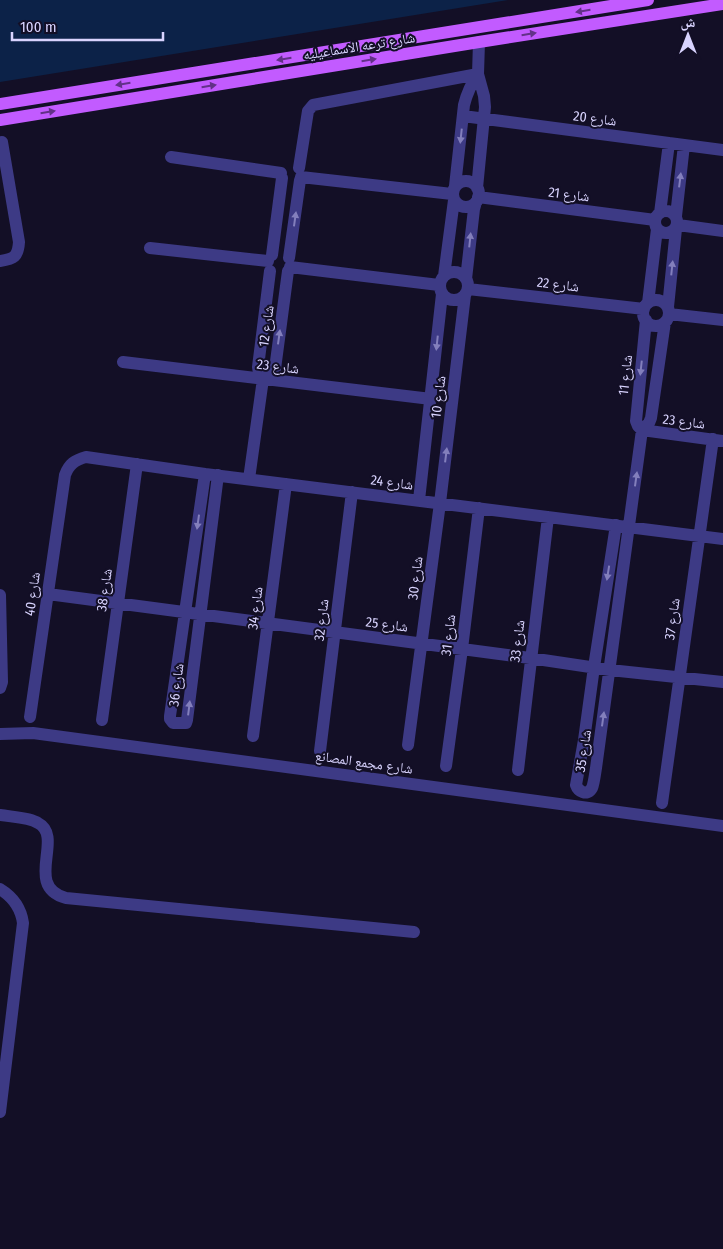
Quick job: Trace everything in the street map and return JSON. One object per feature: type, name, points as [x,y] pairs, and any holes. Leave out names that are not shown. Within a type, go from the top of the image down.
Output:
[{"type":"main road","name":"شارع ترعه الاسماعيليه","points":[[0,104],[648,0]]},
{"type":"main road","name":"شارع ترعه الاسماعيليه","points":[[0,120],[723,4]]},
{"type":"street","name":"شارع 10","points":[[440,503],[477,196],[484,119],[484,96],[478,74],[479,42]]},
{"type":"street","name":"شارع 10","points":[[419,500],[442,285],[463,116],[467,94],[478,74]]},
{"type":"street","name":"شارع 12","points":[[263,379],[268,377],[275,369],[308,111],[310,108],[317,104],[478,74]]},
{"type":"street","name":"شارع 20","points":[[463,116],[723,150]]},
{"type":"street","points":[[0,143],[2,142],[19,242],[18,252],[12,259],[0,261]]},
{"type":"street","name":"شارع 11","points":[[642,430],[636,421],[646,311],[669,143]]},
{"type":"street","name":"شارع 11","points":[[629,527],[642,430],[651,418],[667,314],[684,145]]},
{"type":"street","points":[[170,157],[281,176]]},
{"type":"street","points":[[300,175],[294,184],[290,185],[284,182],[281,176],[282,169],[288,164],[292,164],[300,175],[454,194]]},
{"type":"street","name":"شارع 12","points":[[249,479],[263,379],[259,373],[258,361],[281,176]]},
{"type":"street","points":[[464,181],[474,184],[477,196],[472,205],[462,207],[458,204],[454,194],[459,182],[464,181]]},
{"type":"street","name":"شارع 21","points":[[477,196],[657,221]]},
{"type":"street","points":[[667,211],[674,213],[676,224],[668,234],[660,232],[657,221],[667,211]]},
{"type":"street","points":[[676,224],[723,231]]},
{"type":"street","points":[[150,248],[270,262]]},
{"type":"street","points":[[275,253],[283,254],[289,265],[281,275],[273,274],[270,262],[275,253]]},
{"type":"street","points":[[289,265],[442,285]]},
{"type":"street","points":[[448,273],[458,273],[466,287],[461,298],[451,300],[446,298],[442,285],[448,273]]},
{"type":"street","name":"شارع 22","points":[[466,287],[646,311]]},
{"type":"street","points":[[652,300],[657,300],[661,301],[667,314],[657,326],[653,325],[646,311],[652,300]]},
{"type":"street","points":[[667,314],[723,320]]},
{"type":"street","name":"شارع 23","points":[[123,362],[431,399]]},
{"type":"street","name":"شارع 23","points":[[642,430],[718,440]]},
{"type":"street","name":"شارع 37","points":[[662,803],[698,536],[718,440]]},
{"type":"street","name":"شارع 24","points":[[65,475],[72,463],[78,459],[86,458],[723,539]]},
{"type":"street","name":"شارع 38","points":[[102,720],[137,464]]},
{"type":"street","name":"شارع 36","points":[[205,474],[170,716],[173,723],[184,724],[187,720],[218,475]]},
{"type":"street","name":"شارع 40","points":[[30,717],[65,475]]},
{"type":"street","name":"شارع 34","points":[[253,736],[286,484]]},
{"type":"street","name":"شارع 32","points":[[320,751],[352,492]]},
{"type":"street","name":"شارع 30","points":[[408,745],[440,503]]},
{"type":"street","name":"شارع 31","points":[[446,766],[479,508]]},
{"type":"street","name":"شارع 33","points":[[518,770],[548,517]]},
{"type":"street","name":"شارع 35","points":[[616,525],[576,784],[577,788],[582,792],[589,791],[592,788],[596,768],[629,527]]},
{"type":"street","points":[[0,594],[2,682],[0,688]]},
{"type":"street","name":"شارع 25","points":[[48,594],[462,648],[594,668],[723,682]]},
{"type":"street","name":"شارع مجمع المصانع","points":[[0,734],[33,733],[723,826]]},
{"type":"street","points":[[0,815],[32,820],[39,823],[46,830],[48,838],[46,877],[49,888],[61,897],[414,932]]},
{"type":"street","points":[[0,889],[15,901],[22,915],[23,923],[0,1112]]},
{"type":"water","points":[[0,0],[508,0],[0,82]]}]
